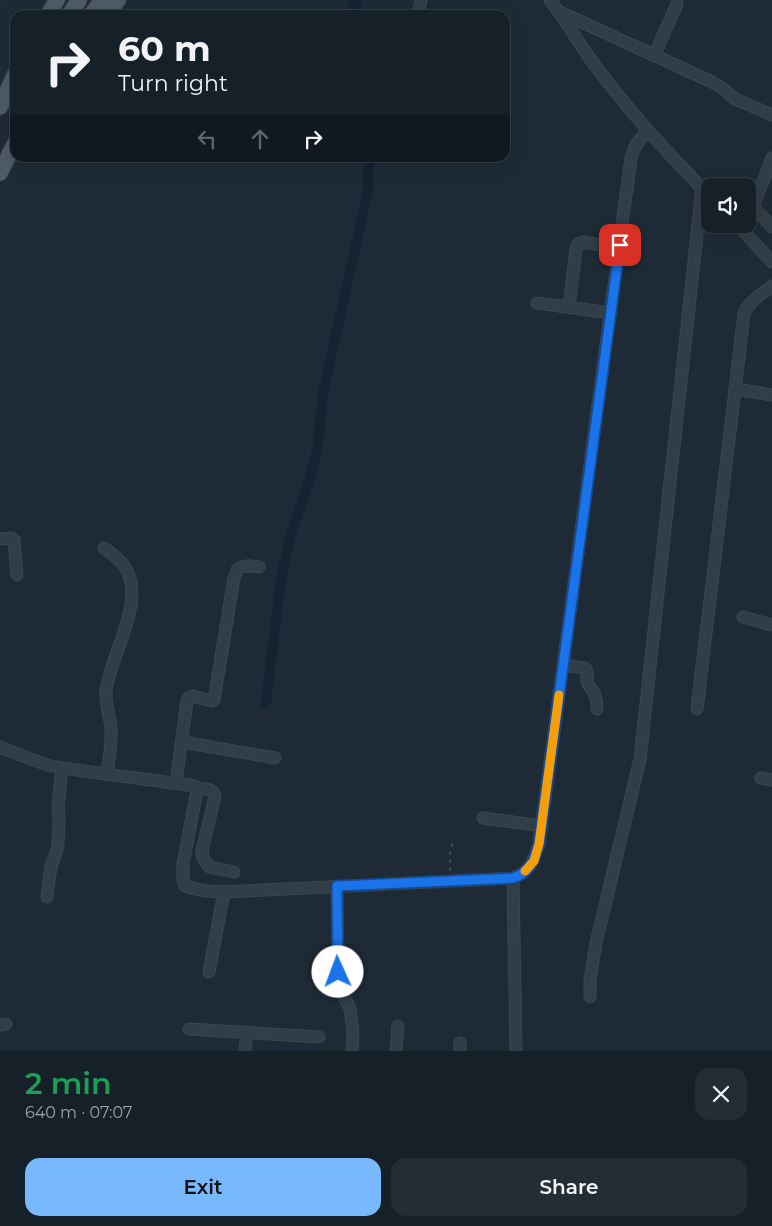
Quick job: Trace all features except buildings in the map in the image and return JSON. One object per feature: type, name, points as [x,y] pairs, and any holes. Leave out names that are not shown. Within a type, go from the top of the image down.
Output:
[{"type":"main road","points":[[110,10],[118,0]]},
{"type":"main road","points":[[0,107],[10,85]]},
{"type":"main road","points":[[0,114],[10,101]]},
{"type":"main road","points":[[0,173],[10,153]]},
{"type":"street","points":[[550,0],[591,60],[648,132],[701,187]]},
{"type":"street","points":[[654,56],[677,4]]},
{"type":"street","points":[[559,11],[712,82],[734,99],[772,115]]},
{"type":"street","points":[[196,788],[183,864],[183,881],[185,886],[188,887],[224,892],[513,878],[525,871],[534,861],[542,826],[631,158],[633,150],[641,137],[648,132]]},
{"type":"street","points":[[756,199],[772,158]]},
{"type":"street","points":[[756,210],[772,227]]},
{"type":"street","points":[[590,997],[590,980],[596,943],[640,759],[701,233]]},
{"type":"street","points":[[750,233],[772,262]]},
{"type":"street","points":[[569,307],[578,244],[583,242],[620,248]]},
{"type":"street","points":[[697,709],[745,310],[772,286]]},
{"type":"street","points":[[538,303],[611,312]]},
{"type":"street","points":[[735,389],[772,395]]},
{"type":"street","points":[[0,539],[11,538],[14,540],[17,575]]},
{"type":"street","points":[[104,548],[116,556],[125,567],[132,590],[125,628],[107,680],[105,699],[111,735],[107,774]]},
{"type":"street","points":[[174,783],[188,698],[192,696],[212,701],[216,698],[234,578],[237,570],[246,566],[259,567]]},
{"type":"street","points":[[743,617],[772,625]]},
{"type":"street","points":[[563,665],[587,669],[588,675],[586,680],[595,695],[597,709]]},
{"type":"street","points":[[182,742],[275,758]]},
{"type":"street","points":[[0,747],[62,768],[174,783],[211,790],[214,796],[202,851],[203,858],[208,867],[234,872]]},
{"type":"street","points":[[47,897],[51,866],[58,844],[58,799],[62,768]]},
{"type":"street","points":[[483,818],[542,826]]},
{"type":"street","points":[[513,878],[516,1051]]},
{"type":"street","points":[[337,886],[338,972],[341,991],[350,1008],[353,1032],[352,1051]]},
{"type":"street","points":[[209,972],[224,892]]},
{"type":"street","points":[[396,1051],[398,1026]]},
{"type":"street","points":[[190,1028],[319,1037]]},
{"type":"street","points":[[245,1051],[247,1032]]},
{"type":"path","points":[[450,881],[450,851],[453,842]]},
{"type":"water","points":[[349,0],[361,0],[360,10],[348,10]]},
{"type":"waterway","points":[[266,703],[281,580],[290,536],[318,447],[323,393],[368,191],[369,162]]},
{"type":"slow traffic","points":[[525,871],[534,861],[539,844],[559,695]]},
{"type":"route","points":[[338,972],[337,886],[513,878],[525,871],[534,861],[539,844],[620,245]]}]
